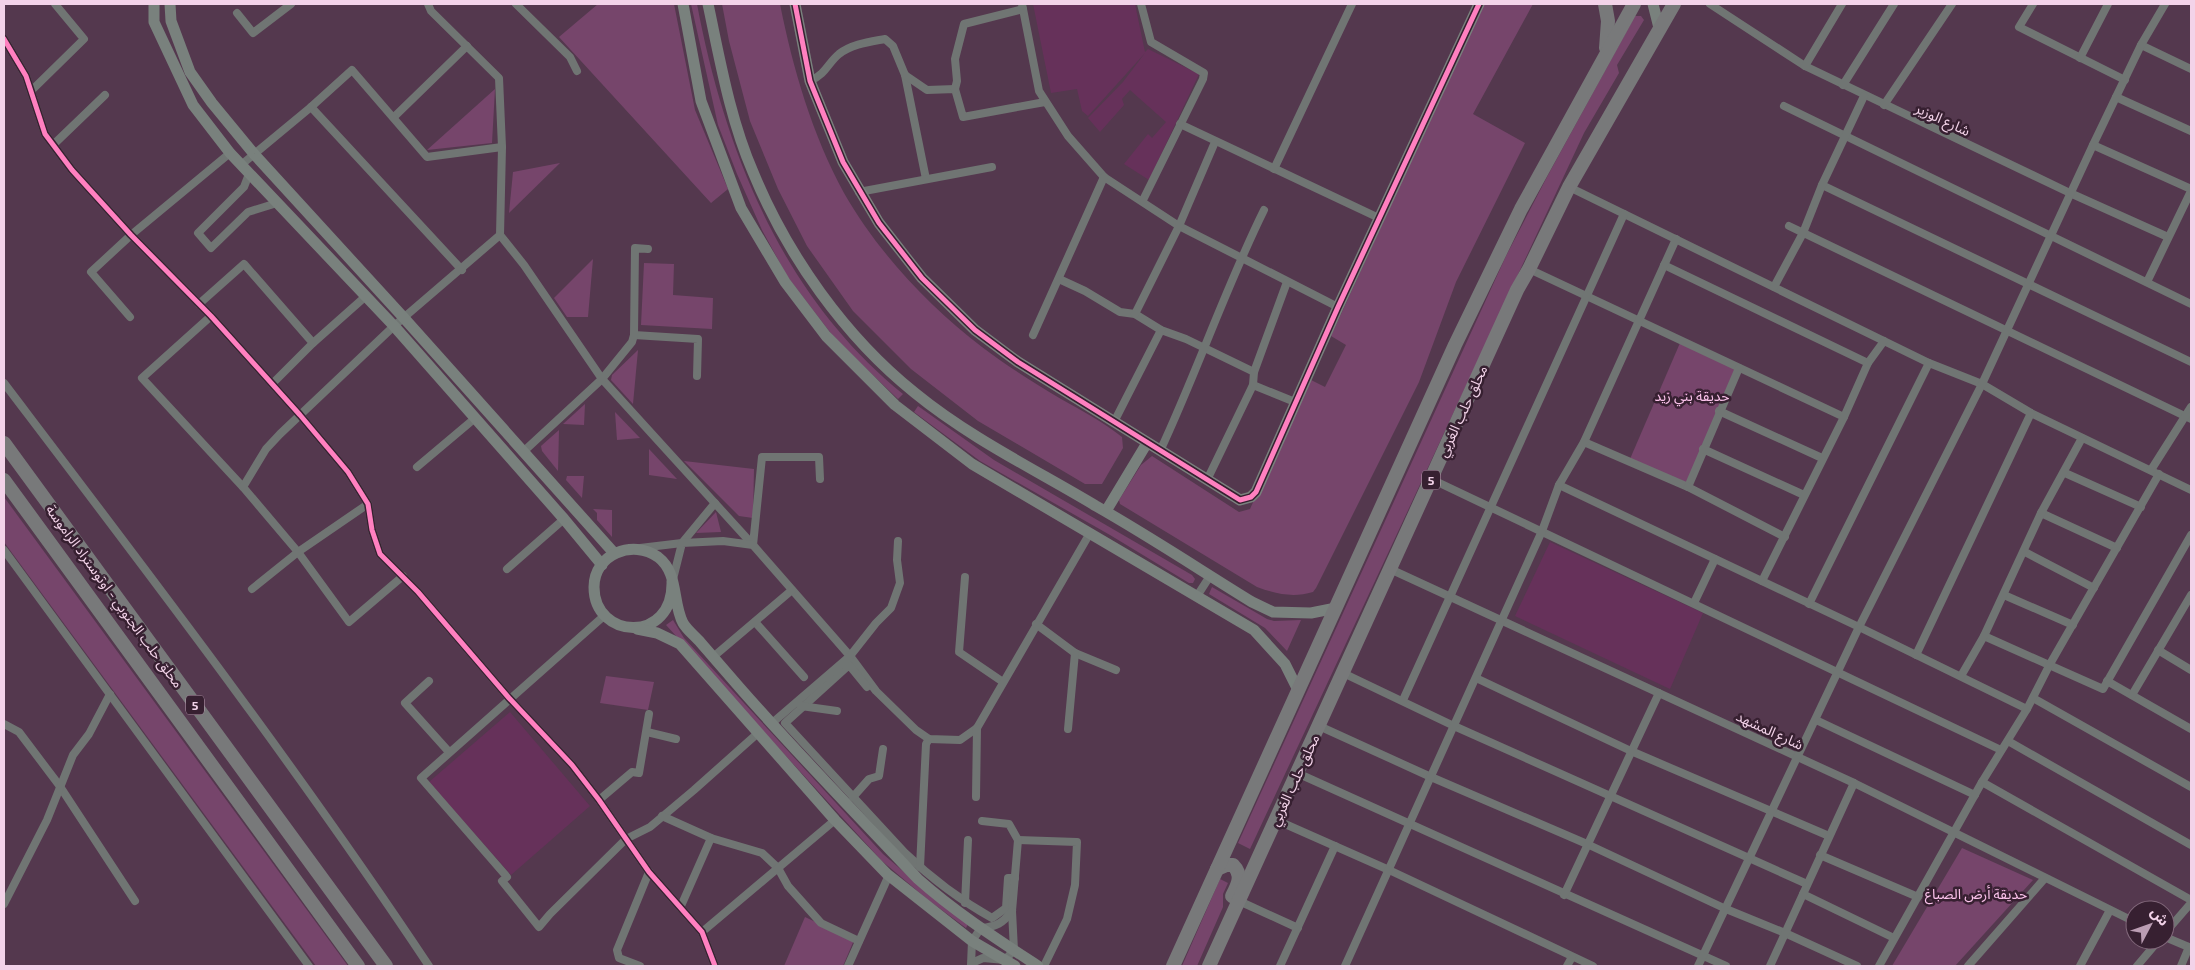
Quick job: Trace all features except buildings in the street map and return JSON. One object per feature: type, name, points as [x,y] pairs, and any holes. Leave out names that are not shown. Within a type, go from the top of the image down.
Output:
[{"type":"highway","points":[[1604,58],[1608,34],[1605,4]]},
{"type":"highway","points":[[1173,963],[1218,869],[1455,345],[1517,217],[1634,4]]},
{"type":"highway","name":"محلق حلب الغربي","points":[[1209,966],[1517,290],[1530,270],[1569,187],[1674,4]]},
{"type":"highway","name":"محلق حلب الجنوبي - اوتوستراد الراموسة","points":[[4,443],[386,966]]},
{"type":"highway","name":"محلق حلب الجنوبي - اوتوستراد الراموسة","points":[[4,480],[358,966]]},
{"type":"highway","points":[[1218,869],[1226,865],[1233,865],[1237,869],[1239,883],[1229,907],[1226,931]]},
{"type":"main road","points":[[154,4],[154,22],[194,108],[241,165],[394,326],[474,419],[564,518],[602,565]]},
{"type":"main road","points":[[170,4],[171,21],[190,72],[254,154],[404,318],[614,553]]},
{"type":"main road","points":[[683,4],[701,101],[741,208],[785,282],[826,336],[902,411],[972,464],[1254,630],[1285,664],[1298,690]]},
{"type":"main road","points":[[708,4],[726,92],[752,172],[783,235],[816,287],[878,361],[915,394],[969,431],[1106,511],[1252,602],[1274,612],[1311,613],[1336,608]]},
{"type":"main road","points":[[795,4],[810,81],[828,127],[859,192],[884,229],[922,278],[970,325],[1018,362],[1236,499],[1251,497],[1256,492],[1295,402],[1478,4]]},
{"type":"main road","points":[[1653,4],[1659,28]]},
{"type":"main road","points":[[902,411],[915,394]]},
{"type":"main road","points":[[1106,511],[1147,443]]},
{"type":"main road","points":[[1010,963],[972,941],[889,876],[835,820],[680,644],[657,633],[621,626],[605,615],[595,596],[596,574],[614,553],[634,548],[647,551],[659,558],[668,568],[683,622],[771,724],[936,895],[1038,966]]},
{"type":"main road","points":[[630,627],[642,627],[654,622],[663,614],[670,604],[673,593],[672,581]]},
{"type":"street","points":[[31,91],[84,39],[56,4]]},
{"type":"street","points":[[237,13],[254,33],[291,4]]},
{"type":"street","points":[[428,4],[431,11],[499,78],[502,147],[500,235],[524,264],[602,379],[753,545],[850,656],[884,699],[916,730],[929,739],[960,740],[977,728],[1090,533]]},
{"type":"street","points":[[516,4],[570,57],[577,71]]},
{"type":"street","points":[[1141,4],[1151,42],[1204,73],[1143,200]]},
{"type":"street","points":[[1274,169],[1352,4]]},
{"type":"street","name":"شارع الوزير","points":[[1710,4],[1805,66],[2070,194],[2168,238]]},
{"type":"street","points":[[1805,66],[1842,4]]},
{"type":"street","points":[[1843,85],[1894,4]]},
{"type":"street","points":[[1884,104],[1952,4]]},
{"type":"street","points":[[2033,4],[2019,27],[2125,80]]},
{"type":"street","points":[[2080,58],[2108,4]]},
{"type":"street","points":[[1698,966],[1859,627],[1982,384],[2141,45],[2165,4]]},
{"type":"street","points":[[1045,102],[963,117],[955,90],[957,81],[955,59],[964,24],[1023,6],[1039,91],[1068,136],[1104,177],[1143,200],[1180,226],[1338,308]]},
{"type":"street","points":[[810,81],[822,75],[839,54],[860,43],[885,39],[893,46],[905,75],[926,179]]},
{"type":"street","points":[[5,42],[26,76],[45,134],[72,170],[211,316],[300,415],[348,472],[368,504],[372,530],[380,554],[403,576],[509,698],[572,764],[649,872],[702,932],[715,966]]},
{"type":"street","points":[[2141,45],[2191,68]]},
{"type":"street","points":[[394,117],[467,46]]},
{"type":"street","points":[[241,165],[352,70],[427,157],[502,147]]},
{"type":"street","points":[[905,75],[927,90],[955,90]]},
{"type":"street","points":[[53,145],[105,95]]},
{"type":"street","points":[[1774,287],[1804,233],[1822,185],[1864,96]]},
{"type":"street","points":[[2116,97],[2191,131]]},
{"type":"street","points":[[1784,106],[2191,304]]},
{"type":"street","points":[[311,107],[462,270]]},
{"type":"street","points":[[1180,124],[1379,218]]},
{"type":"street","points":[[1135,314],[1180,226],[1215,142]]},
{"type":"street","points":[[2093,145],[2191,190],[2147,282]]},
{"type":"street","points":[[130,317],[91,272],[131,234],[230,153]]},
{"type":"street","points":[[859,192],[992,167]]},
{"type":"street","points":[[250,174],[244,187],[198,234],[211,248],[248,212],[277,203]]},
{"type":"street","points":[[1033,336],[1104,177]]},
{"type":"street","points":[[1822,185],[2191,362]]},
{"type":"street","points":[[1569,187],[1929,363],[1982,384],[2031,413],[2191,490]]},
{"type":"street","points":[[1160,451],[1186,395],[1240,258],[1264,210]]},
{"type":"street","points":[[1402,700],[1624,214]]},
{"type":"street","points":[[1789,226],[2188,418]]},
{"type":"street","points":[[243,487],[266,449],[300,415],[394,326],[462,270],[500,235]]},
{"type":"street","points":[[1345,966],[1542,531],[1559,485],[1584,442],[1676,239]]},
{"type":"street","points":[[523,452],[602,379],[632,342],[634,335],[635,248],[648,249]]},
{"type":"street","points":[[199,304],[244,264],[314,343]]},
{"type":"street","points":[[1664,265],[1868,363]]},
{"type":"street","points":[[1530,270],[1844,417]]},
{"type":"street","points":[[1058,279],[1085,291],[1120,312],[1135,314],[1161,330],[1205,348],[1254,372]]},
{"type":"street","points":[[1207,480],[1253,385],[1254,372],[1286,282]]},
{"type":"street","points":[[272,384],[366,296]]},
{"type":"street","points":[[211,316],[142,378],[243,487],[298,552],[350,622],[403,576]]},
{"type":"street","points":[[1114,422],[1161,330]]},
{"type":"street","points":[[634,335],[698,339],[697,376]]},
{"type":"street","points":[[1762,582],[1844,417],[1868,363],[1884,341]]},
{"type":"street","points":[[1809,604],[1929,363]]},
{"type":"street","points":[[1688,487],[1739,368]]},
{"type":"street","points":[[4,383],[293,770],[371,878],[429,966]]},
{"type":"street","points":[[1253,385],[1295,402]]},
{"type":"street","points":[[2151,470],[2188,418],[2191,407]]},
{"type":"street","points":[[1719,411],[1822,458]]},
{"type":"street","points":[[1916,655],[2031,413]]},
{"type":"street","points":[[417,466],[474,419]]},
{"type":"street","points":[[1961,676],[1984,636],[2025,552],[2041,513],[2065,473],[2082,438]]},
{"type":"street","points":[[1584,442],[1688,487],[1785,537]]},
{"type":"street","points":[[1703,449],[1804,495]]},
{"type":"street","points":[[753,545],[762,457],[819,457],[820,480]]},
{"type":"street","points":[[2065,473],[2141,506]]},
{"type":"street","points":[[1879,966],[1982,782],[2027,709],[2050,664],[2159,474]]},
{"type":"street","points":[[1432,479],[2001,750]]},
{"type":"street","points":[[1559,485],[2027,709]]},
{"type":"street","points":[[672,581],[682,542],[715,503]]},
{"type":"street","points":[[252,589],[298,552],[368,504]]},
{"type":"street","points":[[2041,513],[2117,548]]},
{"type":"street","points":[[507,569],[564,518]]},
{"type":"street","points":[[1984,636],[2103,689],[2191,535]]},
{"type":"street","points":[[771,724],[850,656],[876,623],[892,608],[900,583],[897,560],[898,541]]},
{"type":"street","points":[[634,548],[682,542],[723,542],[753,545]]},
{"type":"street","points":[[4,550],[309,966]]},
{"type":"street","points":[[2025,552],[2094,588]]},
{"type":"street","points":[[1694,603],[1714,559]]},
{"type":"street","name":"شارع المشهد","points":[[1390,569],[1854,783],[2125,917]]},
{"type":"street","points":[[1197,596],[1210,576]]},
{"type":"street","points":[[965,577],[959,652],[1003,682]]},
{"type":"street","points":[[713,657],[792,590]]},
{"type":"street","points":[[2004,595],[2073,625]]},
{"type":"street","points":[[2132,695],[2191,595]]},
{"type":"street","points":[[2183,608],[2191,613]]},
{"type":"street","points":[[605,615],[509,698],[421,778],[507,877],[502,881],[539,927],[626,839],[650,826],[758,733]]},
{"type":"street","points":[[755,622],[804,677]]},
{"type":"street","points":[[1036,624],[1075,653],[1116,670]]},
{"type":"street","points":[[2158,650],[2191,670]]},
{"type":"street","points":[[1068,729],[1075,653]]},
{"type":"street","points":[[884,699],[875,696],[849,665],[785,723],[920,868],[965,903],[992,918],[1006,908],[1008,878],[1015,878]]},
{"type":"street","points":[[1343,673],[1454,726],[1807,884]]},
{"type":"street","points":[[1476,678],[1631,751],[1829,836]]},
{"type":"street","points":[[429,681],[405,703],[449,752]]},
{"type":"street","points":[[2108,681],[2191,729]]},
{"type":"street","points":[[1564,895],[1659,693]]},
{"type":"street","points":[[4,904],[46,820],[73,755],[89,734],[110,694]]},
{"type":"street","points":[[2033,698],[2191,787]]},
{"type":"street","points":[[794,704],[837,711]]},
{"type":"street","points":[[599,800],[632,772],[639,773],[649,714]]},
{"type":"street","points":[[1816,720],[1975,795]]},
{"type":"street","points":[[4,724],[19,732],[60,785],[136,901]]},
{"type":"street","points":[[1319,726],[1857,966]]},
{"type":"street","points":[[976,797],[977,728]]},
{"type":"street","points":[[647,732],[676,739]]},
{"type":"street","points":[[920,868],[926,744],[929,739]]},
{"type":"street","points":[[2008,741],[2191,845]]},
{"type":"street","points":[[853,797],[869,779],[880,776],[883,750]]},
{"type":"street","points":[[1297,773],[1564,895],[1726,966]]},
{"type":"street","points":[[1982,782],[2191,902],[2175,921]]},
{"type":"street","points":[[1770,966],[1854,783]]},
{"type":"street","points":[[662,816],[711,838],[762,853],[778,868],[788,886],[821,923],[860,941]]},
{"type":"street","points":[[702,932],[835,820]]},
{"type":"street","points":[[1276,820],[1389,870],[1593,966]]},
{"type":"street","points":[[982,821],[1010,824],[1018,840],[1012,911],[1014,950],[1010,963],[983,958],[971,964],[972,941],[981,928],[995,927],[1005,920],[1012,911]]},
{"type":"street","points":[[680,906],[711,838]]},
{"type":"street","points":[[965,903],[968,840]]},
{"type":"street","points":[[1018,840],[1077,842],[1075,886],[1067,919],[1044,966]]},
{"type":"street","points":[[1280,966],[1335,846]]},
{"type":"street","points":[[1820,855],[1918,898]]},
{"type":"street","points":[[640,966],[619,958],[617,950],[649,872]]},
{"type":"street","points":[[849,966],[889,876]]},
{"type":"street","points":[[1968,966],[2045,878]]},
{"type":"street","points":[[1802,894],[1894,938]]},
{"type":"street","points":[[1239,902],[1298,928]]},
{"type":"street","points":[[2080,966],[2110,910]]},
{"type":"street","points":[[2175,941],[2190,948],[2181,966]]},
{"type":"street","points":[[2137,966],[2151,950]]},
{"type":"street","points":[[1567,966],[1572,956]]},
{"type":"shaded area","points":[[1033,4],[1135,4],[1145,52],[1148,49],[1199,74],[1149,180],[1124,164],[1148,134],[1152,138],[1166,122],[1130,90],[1122,99],[1124,105],[1100,132],[1088,118],[1123,82],[1145,53],[1088,116],[1082,111],[1077,89],[1051,93]]},
{"type":"shaded area","points":[[1550,542],[1703,613],[1670,689],[1515,616]]},
{"type":"shaded area","points":[[510,712],[590,806],[511,875],[429,782]]},
{"type":"green space","points":[[598,4],[674,4],[695,110],[728,189],[711,203],[559,37]]},
{"type":"green space","points":[[691,4],[697,4],[724,114],[743,167],[765,218],[792,267],[824,313],[861,355],[903,394],[898,399],[836,340],[787,276],[762,230],[718,125]]},
{"type":"green space","points":[[722,4],[780,4],[791,53],[813,124],[833,171],[857,215],[888,257],[906,277],[962,331],[1011,368],[1100,421],[1122,437],[1123,448],[1102,484],[1085,484],[978,421],[911,369],[853,311],[807,246],[778,189],[750,121],[729,41]]},
{"type":"green space","points":[[1483,4],[1533,4],[1473,114],[1525,143],[1456,282],[1419,382],[1316,588],[1313,592],[1292,595],[1257,587],[1120,504],[1119,500],[1141,465],[1152,456],[1239,512],[1250,509],[1309,379],[1325,387],[1346,345],[1331,336]]},
{"type":"green space","points":[[1635,16],[1641,16],[1644,20],[1617,65],[1619,73],[1584,133],[1250,849],[1238,843],[1506,256]]},
{"type":"green space","points":[[495,89],[492,143],[427,150]]},
{"type":"green space","points":[[560,163],[509,213],[513,172]]},
{"type":"green space","points":[[593,259],[588,317],[567,317],[554,298]]},
{"type":"green space","points":[[644,263],[674,264],[673,295],[713,298],[712,329],[641,325]]},
{"type":"green space","name":"حديقة بني زيد","points":[[1680,343],[1738,369],[1687,485],[1630,459]]},
{"type":"green space","points":[[638,350],[633,404],[611,380],[612,375]]},
{"type":"green space","points":[[585,404],[584,425],[563,424]]},
{"type":"green space","points":[[918,406],[994,460],[1192,575],[1195,579],[1193,583],[1189,583],[1110,535],[980,461],[914,412]]},
{"type":"green space","points":[[615,412],[640,438],[617,440]]},
{"type":"green space","points":[[559,430],[558,471],[542,451],[541,446]]},
{"type":"green space","points":[[649,449],[677,479],[649,475]]},
{"type":"green space","points":[[684,461],[754,469],[753,518],[739,516]]},
{"type":"green space","points":[[567,476],[584,476],[582,498],[566,480]]},
{"type":"green space","points":[[4,497],[348,966],[316,966],[4,542]]},
{"type":"green space","points":[[593,509],[612,510],[612,537],[597,520],[597,513]]},
{"type":"green space","points":[[716,512],[721,532],[696,533]]},
{"type":"green space","points":[[1212,587],[1267,619],[1274,621],[1301,620],[1287,651],[1265,628],[1209,594]]},
{"type":"green space","points":[[673,620],[684,638],[883,854],[968,924],[966,928],[927,899],[882,861],[666,625]]},
{"type":"green space","points":[[606,676],[654,682],[648,710],[600,703]]},
{"type":"green space","name":"حديقة أرض الصباغ","points":[[1962,848],[2033,880],[1955,966],[1892,966]]},
{"type":"green space","points":[[1220,879],[1228,883],[1223,894],[1223,907],[1197,966],[1182,966]]},
{"type":"green space","points":[[805,917],[854,940],[843,966],[784,966]]},
{"type":"cycle path","points":[[795,4],[810,81],[843,162],[879,223],[922,278],[975,330],[1018,362],[1240,500],[1251,497],[1256,492],[1338,307],[1479,4]]},
{"type":"cycle path","points":[[4,39],[26,76],[45,134],[72,170],[131,235],[211,316],[300,415],[348,472],[368,504],[372,530],[380,554],[418,592],[509,698],[572,765],[649,872],[702,932],[715,966]]}]
